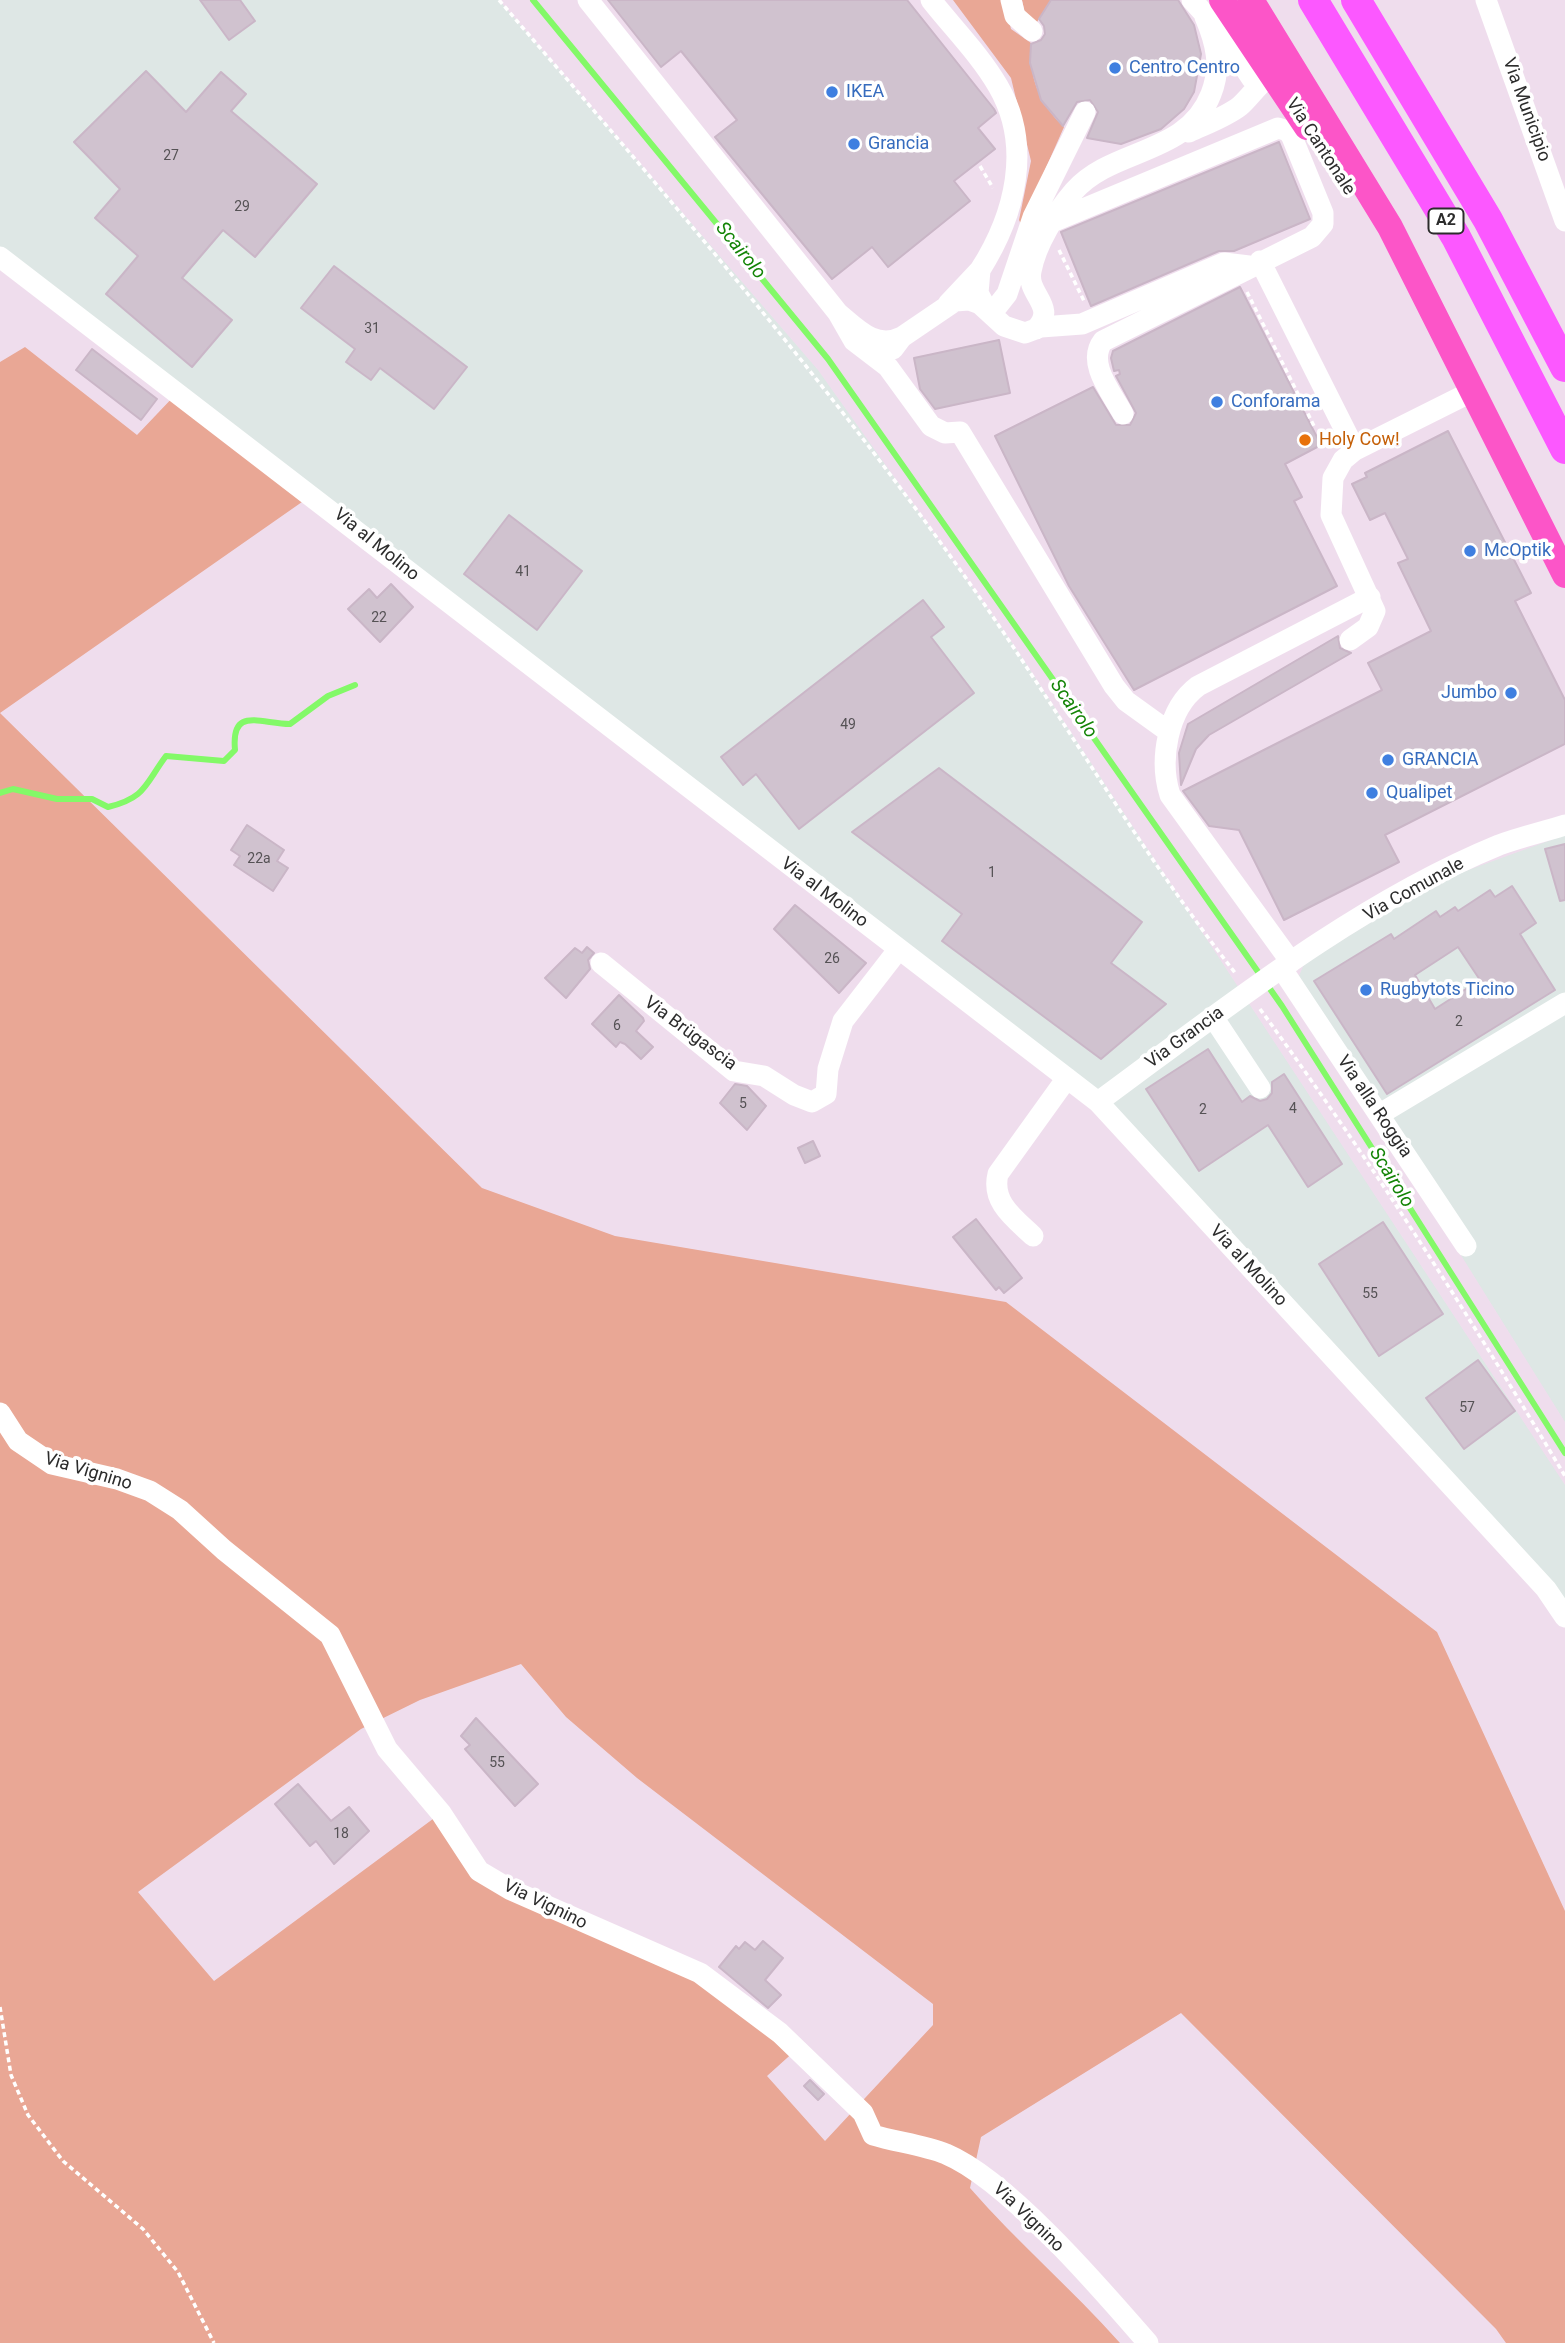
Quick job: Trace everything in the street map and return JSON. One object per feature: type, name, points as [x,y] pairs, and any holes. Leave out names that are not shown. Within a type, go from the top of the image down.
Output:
[{"type":"highway","name":"A2","points":[[1313,0],[1455,237],[1565,449]]},
{"type":"highway","name":"A2","points":[[1356,0],[1488,220],[1565,367]]},
{"type":"main road","name":"Via Cantonale","points":[[1251,0],[1391,227],[1421,293],[1474,391],[1565,575]]},
{"type":"main road","name":"Via Cantonale","points":[[1206,6],[1268,79],[1377,236],[1421,293]]},
{"type":"street","points":[[588,0],[838,313],[854,341],[894,375],[937,430],[960,432],[1114,686],[1126,701],[1170,733]]},
{"type":"street","points":[[838,313],[872,339],[892,341],[902,337],[948,304],[980,270],[1006,222],[1017,174],[1017,141],[1000,89],[932,0]]},
{"type":"street","points":[[1011,0],[1015,16],[1032,30]]},
{"type":"street","name":"Via Municipio","points":[[1486,0],[1565,221]]},
{"type":"street","points":[[1174,139],[1193,122],[1212,92],[1218,59],[1206,6]]},
{"type":"street","points":[[1036,328],[1044,318],[1045,307],[1032,286],[1030,272],[1042,220],[1075,190],[1086,181],[1232,111],[1268,79],[1283,72],[1303,86]]},
{"type":"street","points":[[989,311],[1007,294],[1042,220],[1085,112]]},
{"type":"street","points":[[1042,220],[1280,128],[1293,137],[1323,213],[1323,224],[1312,237],[1251,270],[1103,341],[1097,351],[1097,362],[1123,414]]},
{"type":"street","name":"Via al Molino","points":[[0,257],[312,495],[496,642],[1098,1102],[1546,1589],[1565,1618]]},
{"type":"street","points":[[948,304],[969,300],[989,311],[1011,331],[1025,333],[1036,328],[1082,324],[1224,263],[1251,270],[1355,450]]},
{"type":"street","points":[[980,270],[978,293],[989,311]]},
{"type":"street","points":[[894,375],[891,357],[902,337]]},
{"type":"street","points":[[1350,640],[1373,621],[1375,611],[1330,510],[1333,478],[1343,460],[1355,450],[1474,391]]},
{"type":"street","name":"Via alla Roggia","points":[[1370,597],[1198,686],[1184,700],[1170,733],[1166,778],[1170,795],[1465,1246]]},
{"type":"street","name":"Via Comunale","points":[[1282,969],[1430,877],[1501,844],[1565,825]]},
{"type":"street","name":"Via Brügascia","points":[[601,963],[734,1071],[764,1076],[794,1096],[812,1102],[826,1094],[828,1069],[843,1021],[898,950]]},
{"type":"street","name":"Via Grancia","points":[[1098,1102],[1282,969]]},
{"type":"street","points":[[1380,1114],[1565,1003]]},
{"type":"street","points":[[1213,1017],[1260,1088]]},
{"type":"street","points":[[1033,1236],[1006,1210],[995,1185],[998,1174],[1067,1078]]},
{"type":"street","name":"Via Vignino","points":[[0,1413],[18,1441],[52,1464],[117,1479],[150,1492],[180,1510],[224,1550],[330,1634],[387,1749],[441,1813],[479,1871],[522,1895],[699,1973],[780,2033],[863,2113],[873,2135],[946,2154],[985,2177],[1038,2225],[1148,2343]]},
{"type":"path","points":[[499,0],[679,209],[809,370],[972,587],[1195,921],[1249,991],[1433,1263],[1565,1476]]},
{"type":"path","points":[[1251,270],[1279,353],[1315,428]]},
{"type":"path","points":[[0,2007],[10,2075],[28,2115],[63,2161],[143,2229],[161,2251],[178,2272],[214,2343]]},
{"type":"shaded area","points":[[0,0],[499,0],[818,370],[1013,644],[1565,1485],[1565,1617],[1098,1102],[0,248]]},
{"type":"shaded area","points":[[953,0],[1004,0],[1011,29],[1031,43],[1032,68],[1037,89],[1048,109],[1064,127],[1021,224],[1019,220],[1031,161],[1011,78]]},
{"type":"shaded area","points":[[1022,0],[1051,0],[1037,22],[1025,14]]},
{"type":"shaded area","points":[[25,347],[137,435],[176,394],[312,495],[0,713],[0,362]]},
{"type":"shaded area","points":[[0,713],[482,1188],[615,1236],[1006,1302],[1437,1632],[1565,1911],[1565,2343],[1506,2343],[1496,2329],[1181,2013],[981,2137],[970,2188],[1120,2343],[0,2343]],"holes":[[[521,1664],[566,1717],[637,1778],[933,2004],[933,2025],[825,2141],[767,2076],[797,2049],[700,1973],[479,1871],[441,1813],[214,1981],[138,1892],[361,1729],[420,1700]]]},
{"type":"shaded area","points":[[1565,835],[1565,1422],[1381,1127],[1299,976],[1304,964],[1435,882]]},
{"type":"building","points":[[200,0],[240,0],[255,21],[229,40]]},
{"type":"building","name":"Grancia","points":[[608,0],[907,0],[994,109],[996,113],[978,128],[995,149],[954,181],[970,201],[888,267],[872,247],[832,279],[715,137],[737,120],[681,51],[661,67]]},
{"type":"building","name":"Centro Centro","points":[[1051,0],[1178,0],[1194,25],[1201,54],[1194,92],[1184,109],[1161,129],[1121,144],[1087,138],[1098,112],[1090,100],[1077,102],[1063,126],[1041,100],[1030,63],[1031,44],[1041,40],[1045,34],[1039,19]]},
{"type":"building","points":[[146,71],[186,112],[221,72],[246,94],[231,111],[317,184],[255,257],[223,230],[182,278],[232,320],[192,367],[106,294],[138,256],[95,218],[120,189],[74,142]]},
{"type":"building","points":[[1279,142],[1310,219],[1234,251],[1219,251],[1091,306],[1061,232]]},
{"type":"building","points":[[334,266],[467,367],[434,409],[380,368],[371,380],[346,362],[355,349],[301,308]]},
{"type":"building","points":[[1240,287],[1321,445],[1285,464],[1302,497],[1294,501],[1337,586],[1134,690],[1069,586],[995,436],[1093,387],[1116,425],[1130,425],[1136,413],[1116,376],[1120,374],[1119,370],[1114,371],[1111,358],[1113,351]]},
{"type":"building","points":[[999,340],[1010,393],[935,409],[920,389],[914,358]]},
{"type":"building","points":[[92,349],[157,399],[141,420],[76,370]]},
{"type":"building","name":"GRANCIA","points":[[1448,431],[1531,593],[1515,601],[1565,700],[1565,744],[1385,835],[1399,862],[1284,920],[1239,830],[1209,826],[1183,791],[1382,690],[1368,663],[1431,631],[1398,563],[1408,559],[1385,513],[1370,520],[1352,484],[1367,477],[1365,473]]},
{"type":"building","points":[[509,515],[582,571],[537,630],[464,574]]},
{"type":"building","points":[[391,584],[413,607],[380,642],[348,609],[369,589],[377,598]]},
{"type":"building","points":[[923,600],[944,627],[931,637],[974,693],[799,829],[756,774],[743,785],[721,757]]},
{"type":"building","points":[[1338,636],[1340,648],[1351,653],[1209,735],[1196,749],[1181,785],[1179,753],[1188,724]]},
{"type":"building","points":[[939,768],[1142,922],[1111,963],[1166,1004],[1101,1059],[942,941],[962,914],[852,832]]},
{"type":"building","points":[[247,825],[284,850],[277,861],[288,868],[273,891],[234,865],[240,856],[231,850]]},
{"type":"building","points":[[1565,844],[1565,900],[1560,901],[1545,849]]},
{"type":"building","points":[[1512,886],[1536,923],[1520,934],[1555,990],[1387,1094],[1314,981],[1391,934],[1394,939],[1436,911],[1440,917],[1455,907],[1458,911],[1490,890],[1495,897]],"holes":[[[1458,947],[1480,980],[1435,1009],[1415,975]]]},
{"type":"building","points":[[795,905],[866,963],[839,993],[774,929]]},
{"type":"building","points":[[587,947],[594,953],[588,960],[590,969],[566,998],[545,978],[575,948],[582,953]]},
{"type":"building","points":[[619,995],[643,1018],[644,1021],[636,1031],[653,1047],[641,1059],[625,1044],[620,1042],[616,1047],[592,1024]]},
{"type":"building","points":[[1208,1049],[1242,1102],[1250,1096],[1260,1101],[1267,1099],[1272,1093],[1272,1082],[1284,1074],[1342,1164],[1308,1187],[1268,1125],[1199,1171],[1146,1089]]},
{"type":"building","points":[[735,1084],[747,1086],[766,1106],[747,1130],[720,1103]]},
{"type":"building","points":[[813,1141],[820,1156],[805,1163],[798,1148]]},
{"type":"building","points":[[976,1219],[1022,1278],[1004,1293],[999,1287],[996,1290],[953,1237]]},
{"type":"building","points":[[1383,1222],[1443,1314],[1379,1356],[1319,1264]]},
{"type":"building","points":[[1478,1360],[1515,1411],[1464,1449],[1426,1398]]},
{"type":"building","points":[[476,1718],[538,1784],[515,1806],[465,1749],[470,1745],[461,1736]]},
{"type":"building","points":[[298,1784],[331,1821],[349,1807],[369,1831],[334,1864],[316,1841],[310,1846],[275,1804]]},
{"type":"building","points":[[763,1941],[783,1958],[765,1980],[781,1995],[768,2008],[719,1967],[736,1946],[739,1949],[745,1942],[755,1950]]},
{"type":"building","points":[[810,2080],[824,2094],[818,2100],[804,2086]]},
{"type":"waterway","name":"Scairolo","points":[[533,0],[828,359],[1282,1006],[1565,1453]]},
{"type":"waterway","points":[[0,793],[13,789],[57,799],[92,799],[108,807],[138,794],[166,756],[224,761],[235,750],[237,728],[242,723],[257,720],[290,724],[328,696],[355,685]]},
{"type":"place","name":"Centro Centro","points":[[1115,68]]},
{"type":"place","name":"IKEA","points":[[832,92]]},
{"type":"place","name":"Grancia","points":[[854,144]]},
{"type":"place","name":"Conforama","points":[[1217,402]]},
{"type":"place","name":"Holy Cow!","points":[[1305,440]]},
{"type":"place","name":"McOptik","points":[[1470,551]]},
{"type":"place","name":"Jumbo","points":[[1511,693]]},
{"type":"place","name":"GRANCIA","points":[[1388,760]]},
{"type":"place","name":"Qualipet","points":[[1372,793]]},
{"type":"place","name":"Rugbytots Ticino","points":[[1366,990]]}]
